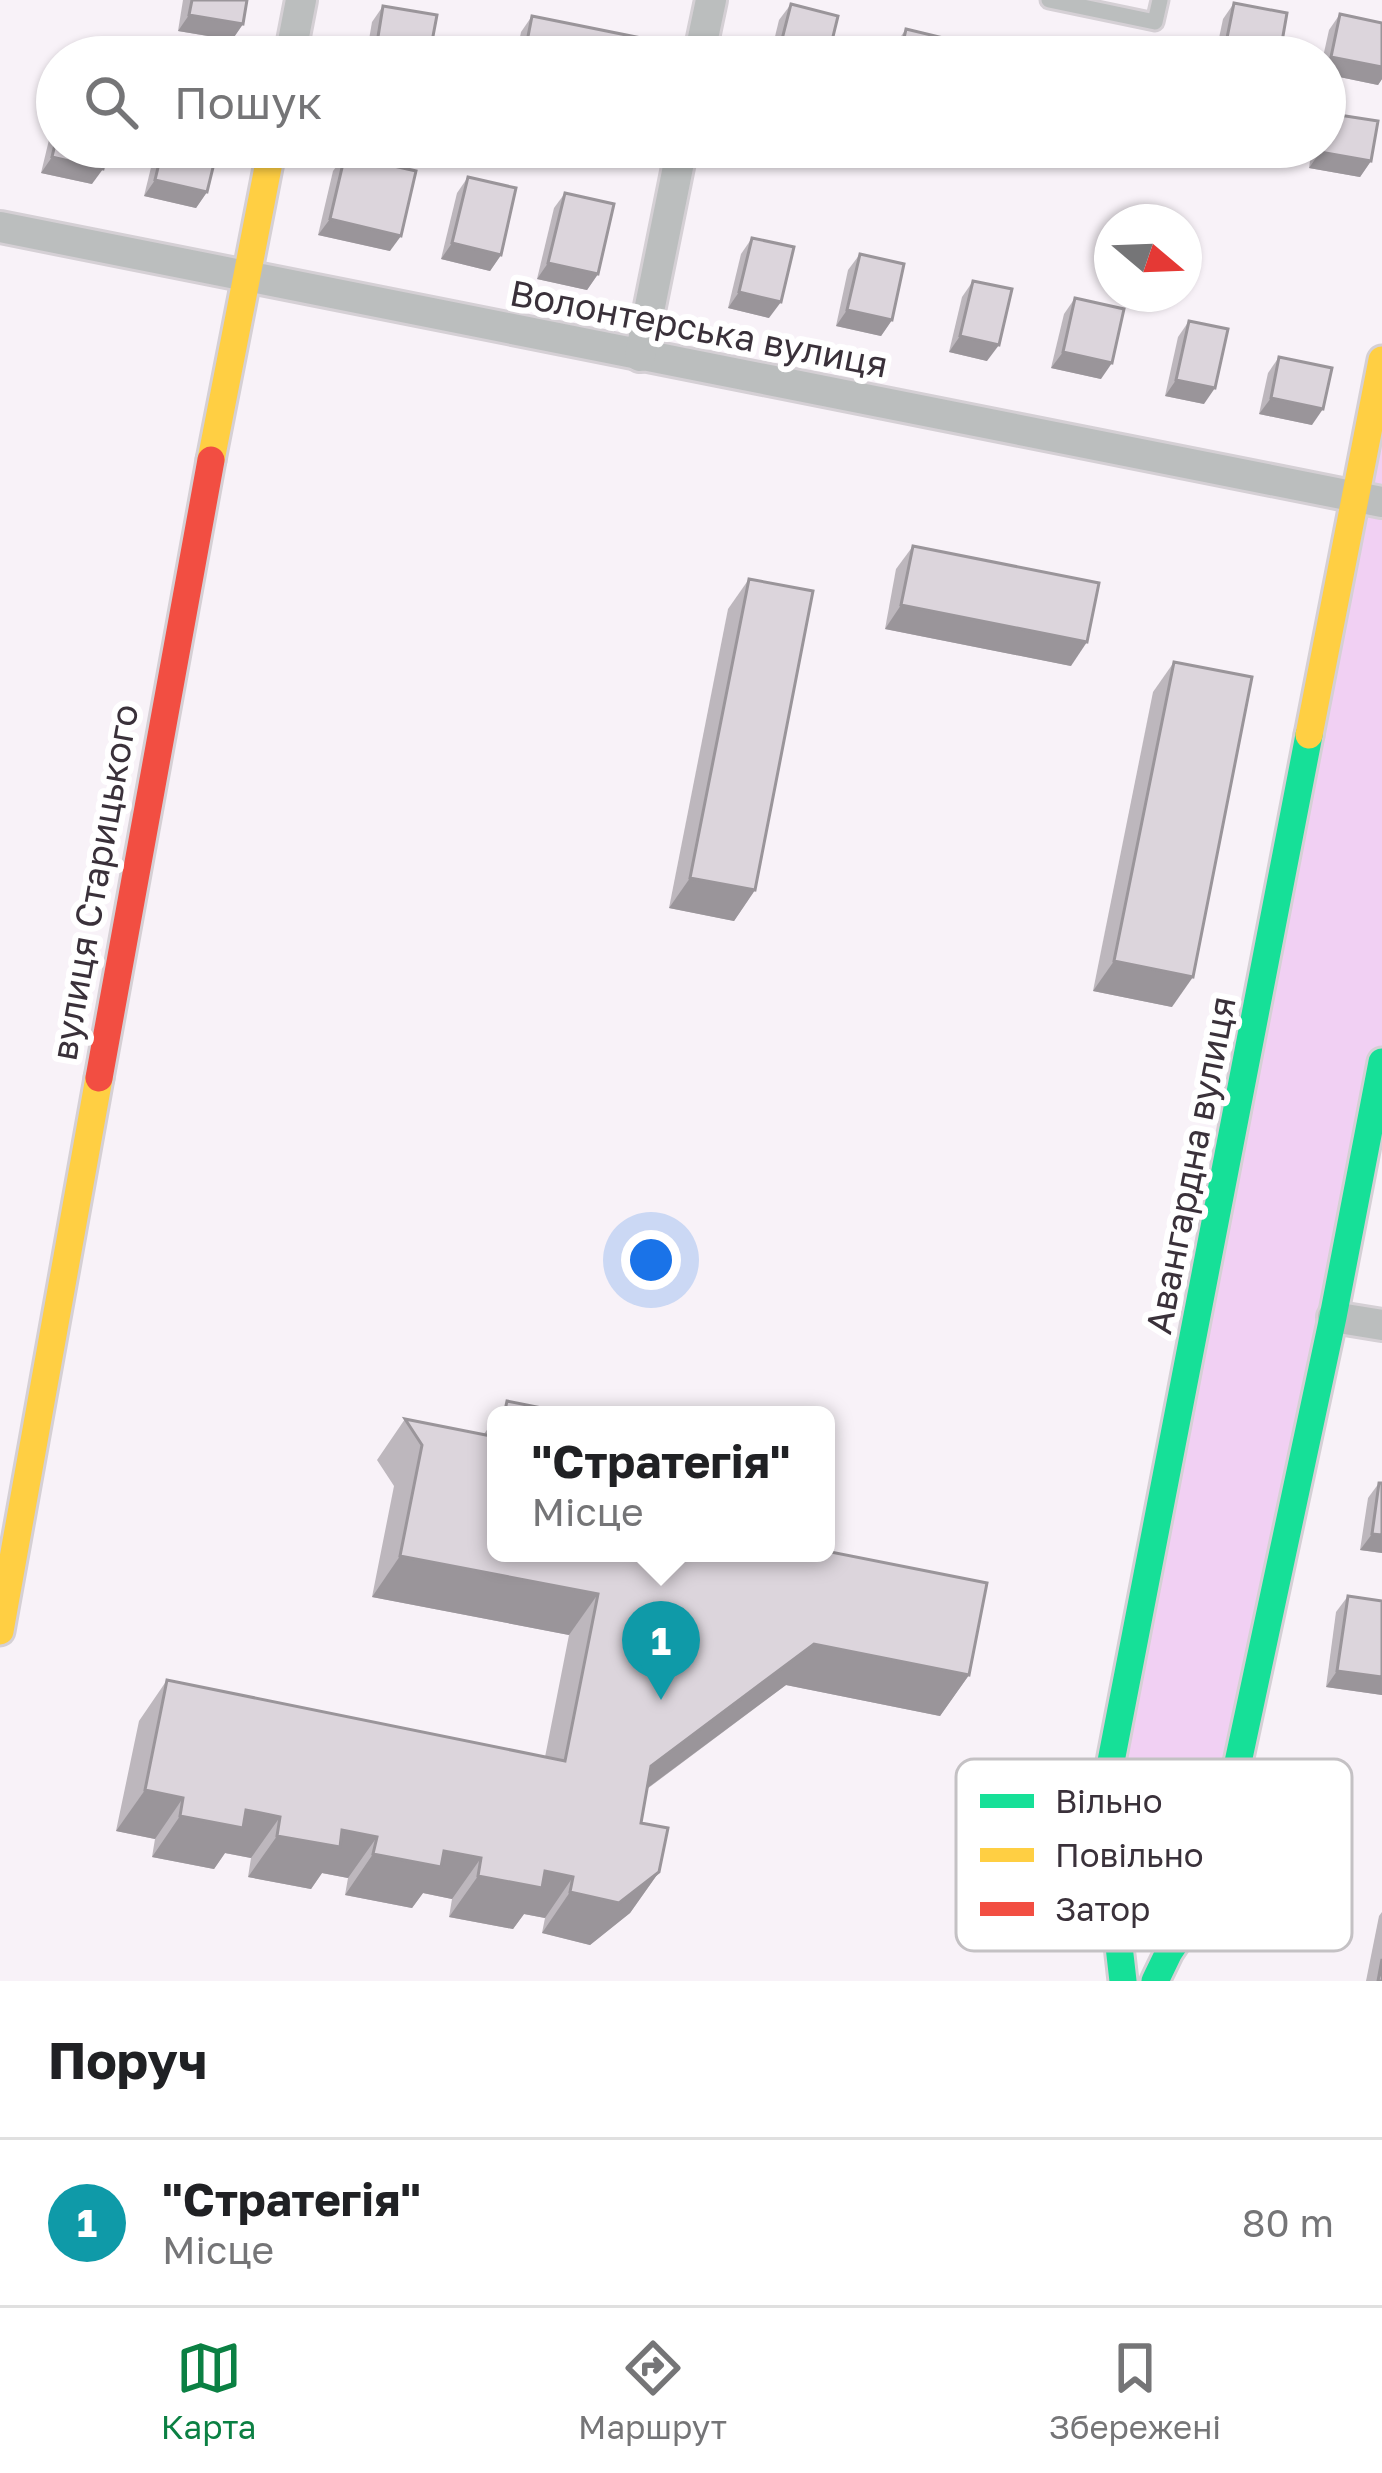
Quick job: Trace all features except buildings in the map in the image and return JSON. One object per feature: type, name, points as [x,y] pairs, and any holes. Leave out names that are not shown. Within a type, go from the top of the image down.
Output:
[{"type":"street","points":[[294,36],[301,0]]},
{"type":"street","points":[[703,36],[711,0]]},
{"type":"street","name":"вулиця Старицького","points":[[0,1631],[189,573],[268,168]]},
{"type":"street","points":[[640,356],[678,168]]},
{"type":"street","name":"Волонтерська вулиця","points":[[0,227],[1369,501]]},
{"type":"street","name":"Авангардна вулиця","points":[[1113,1759],[1369,501],[1382,360]]},
{"type":"street","points":[[1239,1759],[1382,1062]]},
{"type":"street","points":[[1333,1317],[1382,1325]]},
{"type":"street","name":"Авангардна вулиця","points":[[1120,1951],[1123,1981]]},
{"type":"street","points":[[1155,1981],[1170,1951]]},
{"type":"lane","points":[[1049,0],[1155,22],[1160,0]]},
{"type":"shaded area","points":[[1382,360],[1382,1062],[1238,1759],[1112,1759]]},
{"type":"traffic: fast","points":[[1111,1759],[1309,735]]},
{"type":"traffic: fast","points":[[1239,1759],[1382,1062]]},
{"type":"traffic: fast","points":[[1120,1951],[1123,1981]]},
{"type":"traffic: fast","points":[[1155,1981],[1170,1951]]},
{"type":"traffic: slow","points":[[211,460],[268,168]]},
{"type":"traffic: slow","points":[[1309,735],[1382,360]]},
{"type":"traffic: slow","points":[[0,1631],[99,1078]]},
{"type":"traffic: jam","points":[[99,1078],[211,460]]},
{"type":"place","name":"\"Стратегія\"","points":[[661,1700]]}]
